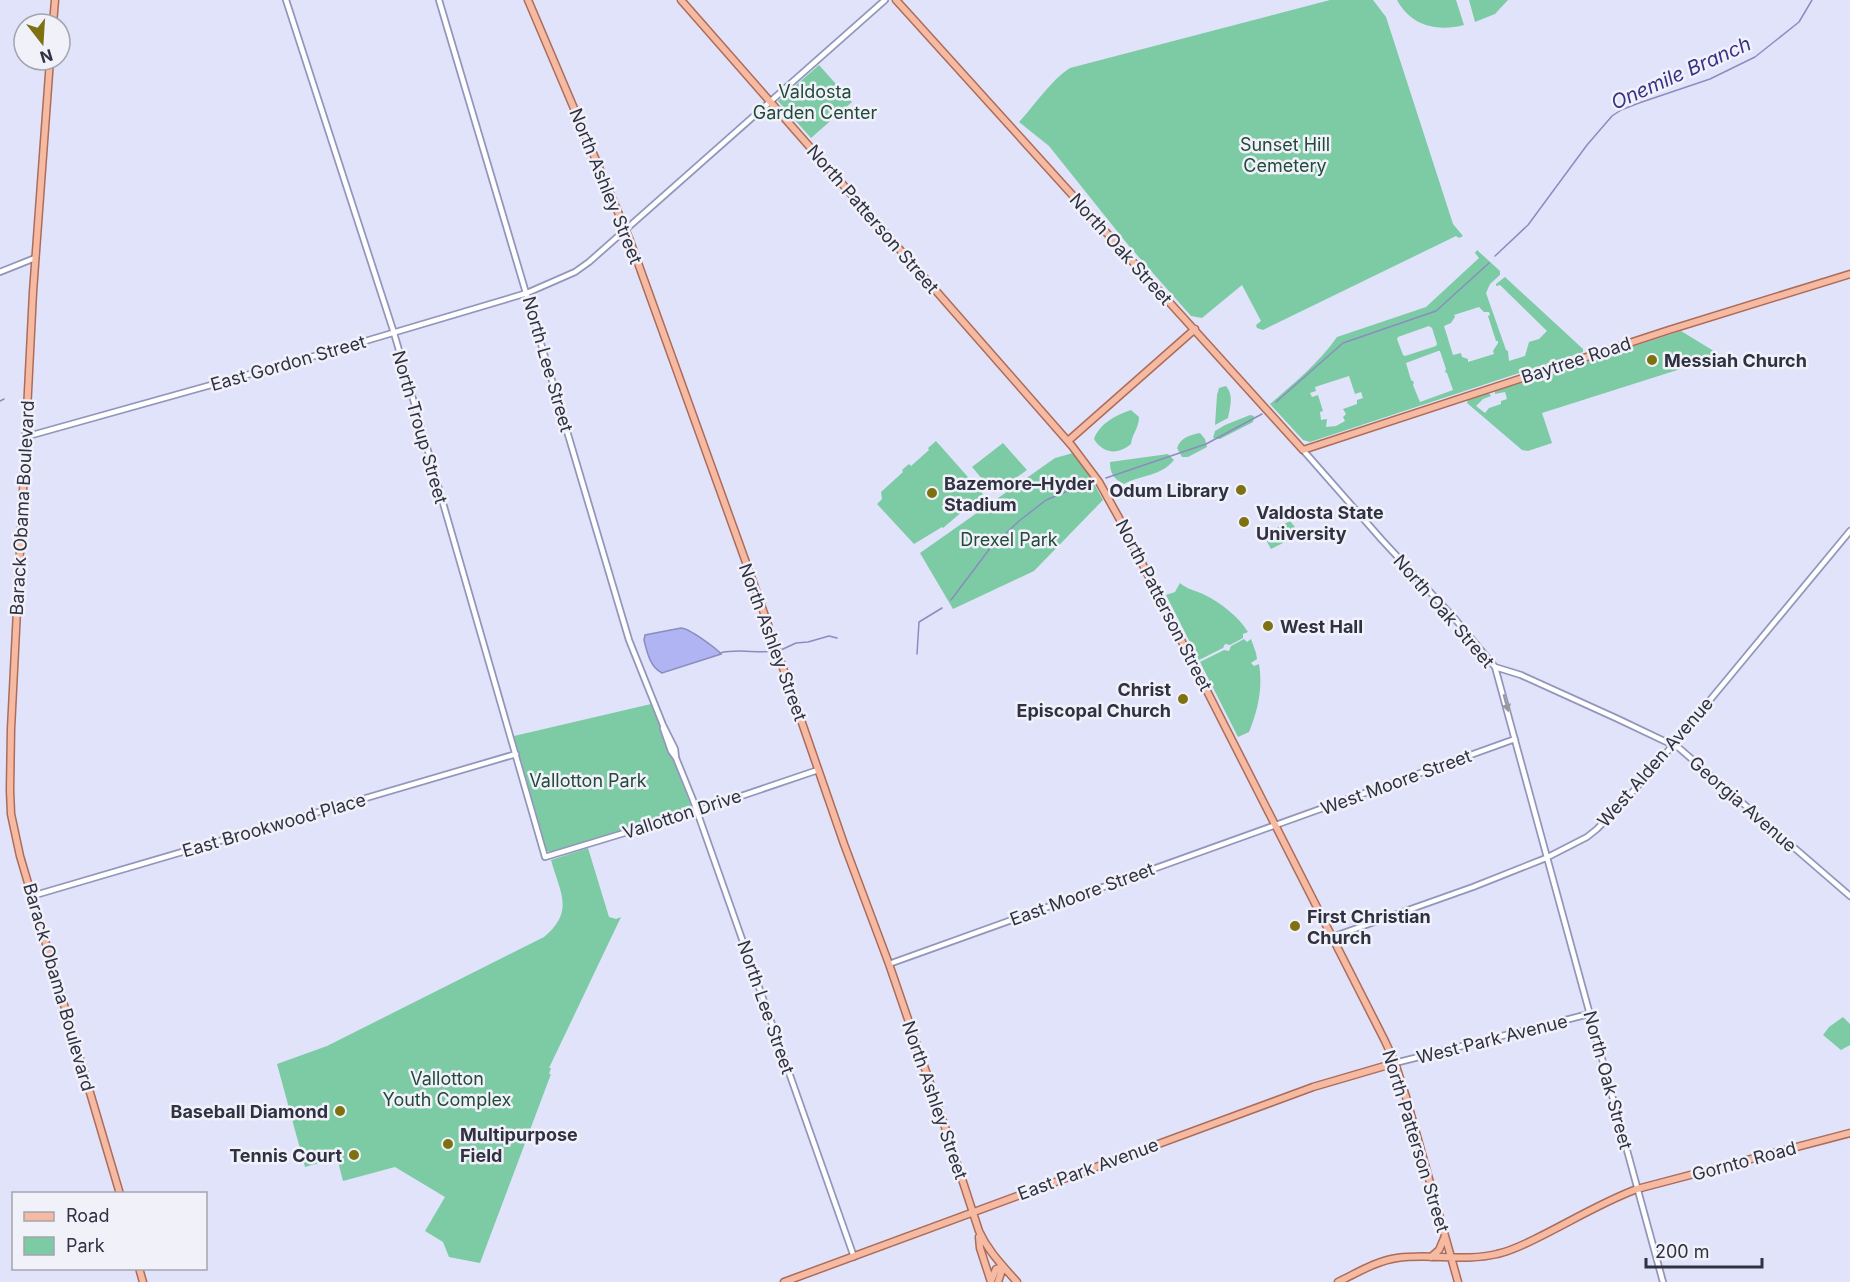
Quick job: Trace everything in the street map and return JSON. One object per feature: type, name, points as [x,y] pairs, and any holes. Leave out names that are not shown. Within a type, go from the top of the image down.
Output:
[{"type":"main road","name":"North Ashley Street","points":[[528,0],[626,230],[889,964],[979,1231],[985,1245],[1017,1282]]},
{"type":"main road","name":"North Patterson Street","points":[[681,0],[1068,441],[1105,492],[1395,1063],[1458,1282]]},
{"type":"main road","name":"North Oak Street","points":[[896,0],[1303,450]]},
{"type":"main road","name":"Barack Obama Boulevard","points":[[49,72],[17,586],[10,790],[13,829],[119,1192]]},
{"type":"main road","name":"Baytree Road","points":[[1303,450],[1669,330],[1850,274]]},
{"type":"main road","points":[[1068,441],[1195,329]]},
{"type":"main road","name":"East Park Avenue","points":[[784,1282],[1313,1087],[1395,1063]]},
{"type":"main road","name":"Gornto Road","points":[[1338,1282],[1379,1262],[1395,1258],[1496,1255],[1575,1220],[1611,1198],[1850,1132]]},
{"type":"main road","points":[[979,1231],[980,1248],[991,1282]]},
{"type":"main road","points":[[1431,1257],[1439,1250],[1446,1235]]},
{"type":"main road","points":[[991,1282],[996,1269],[1003,1267]]},
{"type":"main road","points":[[998,1282],[1003,1267]]},
{"type":"street","name":"North Troup Street","points":[[286,0],[393,333],[545,857]]},
{"type":"street","name":"North Lee Street","points":[[439,0],[629,642],[675,749],[676,758],[697,811],[854,1257]]},
{"type":"street","name":"East Gordon Street","points":[[26,437],[527,293],[580,269],[885,0]]},
{"type":"street","points":[[0,272],[36,258]]},
{"type":"street","name":"North Oak Street","points":[[1303,450],[1455,619],[1495,667],[1663,1282]]},
{"type":"street","name":"West Alden Avenue","points":[[1332,937],[1473,887],[1546,858],[1587,837],[1602,825],[1672,745],[1850,531]]},
{"type":"street","name":"Georgia Avenue","points":[[1495,667],[1521,675],[1672,745],[1693,760],[1850,896]]},
{"type":"street","name":"West Moore Street","points":[[1276,825],[1515,739]]},
{"type":"street","name":"East Brookwood Place","points":[[33,896],[516,754]]},
{"type":"street","name":"Vallotton Drive","points":[[545,857],[697,811],[818,770]]},
{"type":"street","name":"East Moore Street","points":[[889,964],[1276,825]]},
{"type":"street","name":"West Park Avenue","points":[[1395,1063],[1589,1014]]},
{"type":"green space","name":"Sunset Hill Cemetery","points":[[1330,0],[1373,0],[1386,17],[1453,224],[1463,236],[1459,238],[1456,236],[1263,330],[1257,328],[1256,325],[1261,321],[1242,285],[1202,318],[1191,316],[1129,246],[1049,146],[1019,122],[1050,86],[1070,68]]},
{"type":"green space","points":[[1397,0],[1456,0],[1464,25],[1444,28],[1426,25],[1410,16]]},
{"type":"green space","points":[[1469,0],[1508,0],[1495,14],[1475,22]]},
{"type":"green space","name":"Valdosta Garden Center","points":[[819,65],[852,102],[811,138],[778,101]]},
{"type":"green space","points":[[1477,250],[1500,271],[1500,275],[1490,284],[1486,293],[1508,351],[1509,361],[1525,356],[1529,342],[1539,339],[1547,331],[1500,285],[1496,286],[1505,277],[1583,349],[1583,352],[1310,442],[1303,440],[1270,404],[1314,364],[1337,337],[1426,307],[1479,258],[1475,253]],"holes":[[[1479,307],[1484,312],[1489,312],[1488,316],[1496,341],[1498,341],[1493,351],[1494,354],[1468,362],[1468,359],[1462,357],[1461,353],[1453,355],[1444,326],[1451,323],[1454,315]],[[1429,326],[1432,328],[1437,344],[1405,356],[1398,337]],[[1440,351],[1445,372],[1453,390],[1420,402],[1406,363]],[[1349,376],[1355,394],[1361,392],[1363,398],[1357,400],[1357,404],[1343,409],[1346,414],[1343,417],[1345,421],[1336,426],[1326,427],[1327,419],[1321,420],[1320,412],[1323,411],[1318,395],[1312,397],[1310,393],[1316,391],[1315,387]]]},
{"type":"green space","points":[[1681,331],[1717,353],[1712,359],[1542,413],[1552,443],[1528,451],[1522,450],[1467,403],[1468,400],[1489,393],[1491,396],[1483,399],[1476,406],[1485,413],[1489,408],[1507,399],[1505,392],[1495,394],[1495,391]]},
{"type":"green space","points":[[1226,386],[1231,397],[1228,418],[1215,425],[1217,395],[1219,388]]},
{"type":"green space","points":[[1131,410],[1139,417],[1131,444],[1116,451],[1102,448],[1094,439],[1100,428],[1114,417]]},
{"type":"green space","points":[[1250,415],[1254,416],[1253,422],[1220,439],[1213,438],[1215,431]]},
{"type":"green space","points":[[1200,433],[1207,447],[1188,457],[1182,457],[1177,448],[1181,441]]},
{"type":"green space","name":"Bazemore–Hyder Stadium","points":[[936,441],[983,494],[943,528],[914,544],[877,504],[882,499],[881,492],[903,472],[902,470],[909,464],[911,466]]},
{"type":"green space","points":[[1003,443],[1027,470],[994,493],[972,467]]},
{"type":"green space","name":"Drexel Park","points":[[1073,453],[1086,469],[1103,500],[1034,571],[953,609],[920,553],[1055,458]]},
{"type":"green space","points":[[1168,454],[1174,460],[1169,466],[1124,484],[1115,478],[1111,470],[1110,462]]},
{"type":"green space","points":[[1290,521],[1295,527],[1293,538],[1271,549],[1265,534]]},
{"type":"green space","points":[[1180,583],[1223,606],[1240,621],[1248,632],[1243,634],[1243,638],[1230,645],[1225,644],[1223,648],[1199,660],[1166,595],[1175,592]]},
{"type":"green space","points":[[1244,639],[1247,642],[1251,639],[1256,653],[1257,659],[1251,663],[1254,666],[1259,664],[1260,690],[1249,732],[1238,737],[1200,662],[1224,650],[1229,651],[1231,646]]},
{"type":"green space","name":"Vallotton Park","points":[[651,704],[692,808],[553,853],[547,851],[514,736]]},
{"type":"green space","name":"Vallotton Youth Complex","points":[[588,848],[609,917],[616,919],[621,917],[549,1068],[551,1068],[549,1074],[551,1074],[480,1263],[449,1257],[443,1242],[425,1231],[445,1197],[395,1167],[343,1181],[337,1158],[305,1167],[277,1064],[327,1046],[544,937],[554,928],[559,919],[563,901],[551,860]]},
{"type":"green space","points":[[1843,1017],[1850,1024],[1850,1045],[1841,1050],[1823,1035],[1829,1027]]},
{"type":"water","points":[[681,628],[696,635],[721,654],[662,673],[650,659],[644,640],[645,635]]},
{"type":"waterway","name":"Onemile Branch","points":[[1495,256],[1528,225],[1587,145],[1612,116],[1639,103],[1710,79],[1755,57],[1799,22],[1812,0]]},
{"type":"waterway","name":"Onemile Branch","points":[[1276,402],[1343,343],[1436,311],[1489,263]]},
{"type":"waterway","points":[[0,401],[4,399]]},
{"type":"waterway","name":"Onemile Branch","points":[[1106,478],[1206,444],[1262,414]]},
{"type":"waterway","name":"Onemile Branch","points":[[951,600],[991,547],[1019,521],[1046,500],[1085,484]]},
{"type":"waterway","name":"Onemile Branch","points":[[917,654],[919,622],[942,608]]},
{"type":"waterway","points":[[781,650],[796,643],[829,636],[837,638]]},
{"type":"waterway","points":[[720,653],[776,651]]},
{"type":"place","name":"Messiah Church","points":[[1652,360]]},
{"type":"place","name":"Odum Library","points":[[1241,490]]},
{"type":"place","name":"Bazemore–Hyder Stadium","points":[[932,493]]},
{"type":"place","name":"Valdosta State University","points":[[1244,522]]},
{"type":"place","name":"West Hall","points":[[1268,626]]},
{"type":"place","name":"Christ Episcopal Church","points":[[1183,699]]},
{"type":"place","name":"First Christian Church","points":[[1295,926]]},
{"type":"place","name":"Baseball Diamond","points":[[340,1111]]},
{"type":"place","name":"Multipurpose Field","points":[[448,1144]]},
{"type":"place","name":"Tennis Court","points":[[354,1155]]}]
